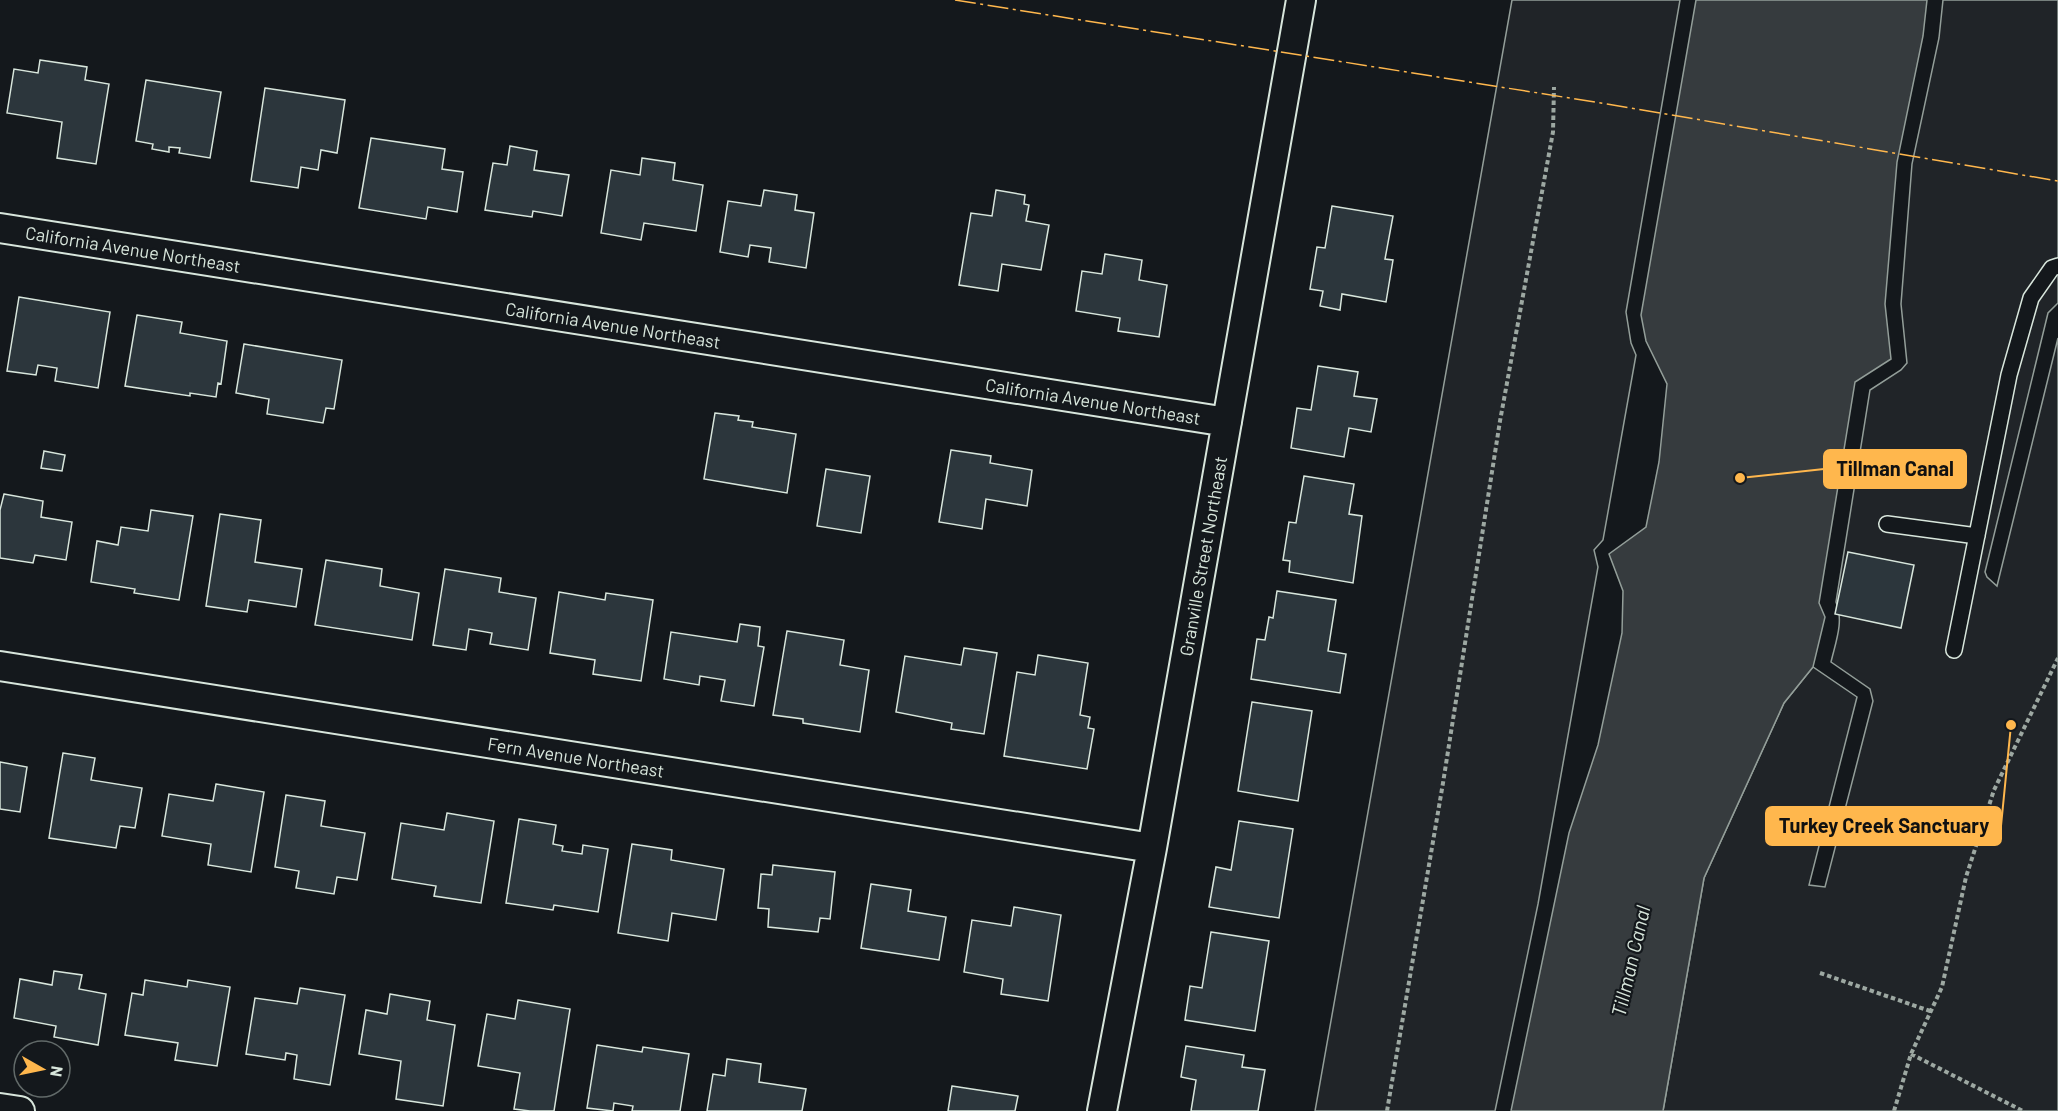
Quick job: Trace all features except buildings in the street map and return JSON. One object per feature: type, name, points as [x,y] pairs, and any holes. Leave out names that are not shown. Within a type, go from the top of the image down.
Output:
[{"type":"street","name":"Granville Street Northeast","points":[[1102,1111],[1152,848],[1301,0]]},
{"type":"street","name":"California Avenue Northeast","points":[[0,228],[1227,422]]},
{"type":"street","name":"Fern Avenue Northeast","points":[[0,666],[1152,848]]},
{"type":"street","points":[[0,1108],[20,1111]]},
{"type":"lane","points":[[1954,650],[2009,375],[2031,298],[2052,268],[2058,266]]},
{"type":"lane","points":[[1887,524],[1977,536]]},
{"type":"path","points":[[1387,1111],[1445,771],[1500,421],[1553,132],[1554,87]]},
{"type":"path","points":[[1894,1111],[1911,1054],[1942,987],[1965,877],[1994,790],[2058,658]]},
{"type":"path","points":[[1820,973],[1930,1011]]},
{"type":"path","points":[[1911,1054],[2023,1111]]},
{"type":"shaded area","points":[[1512,0],[1680,0],[1626,312],[1631,343],[1636,355],[1603,540],[1594,550],[1598,567],[1538,904],[1495,1111],[1315,1111]]},
{"type":"shaded area","points":[[1943,0],[2058,0],[2058,303],[2048,313],[1985,572],[1997,586],[2058,338],[2058,1111],[1663,1111],[1704,878],[1784,703],[1813,667],[1857,697],[1809,885],[1825,887],[1873,701],[1870,689],[1831,662],[1839,624],[1836,602],[1870,390],[1901,370],[1907,363],[1901,304],[1912,164],[1939,38]]},
{"type":"water","points":[[1696,0],[1927,0],[1923,36],[1897,162],[1885,304],[1891,359],[1855,382],[1819,603],[1825,617],[1813,667],[1784,703],[1704,878],[1663,1111],[1511,1111],[1569,833],[1598,745],[1622,633],[1623,591],[1609,554],[1646,527],[1659,462],[1667,384],[1646,341],[1641,315]]},
{"type":"power","points":[[955,0],[1607,104],[2058,181]]},
{"type":"place","name":"Tillman Canal","points":[[1740,478]]},
{"type":"place","name":"Turkey Creek Sanctuary","points":[[2011,725]]}]
